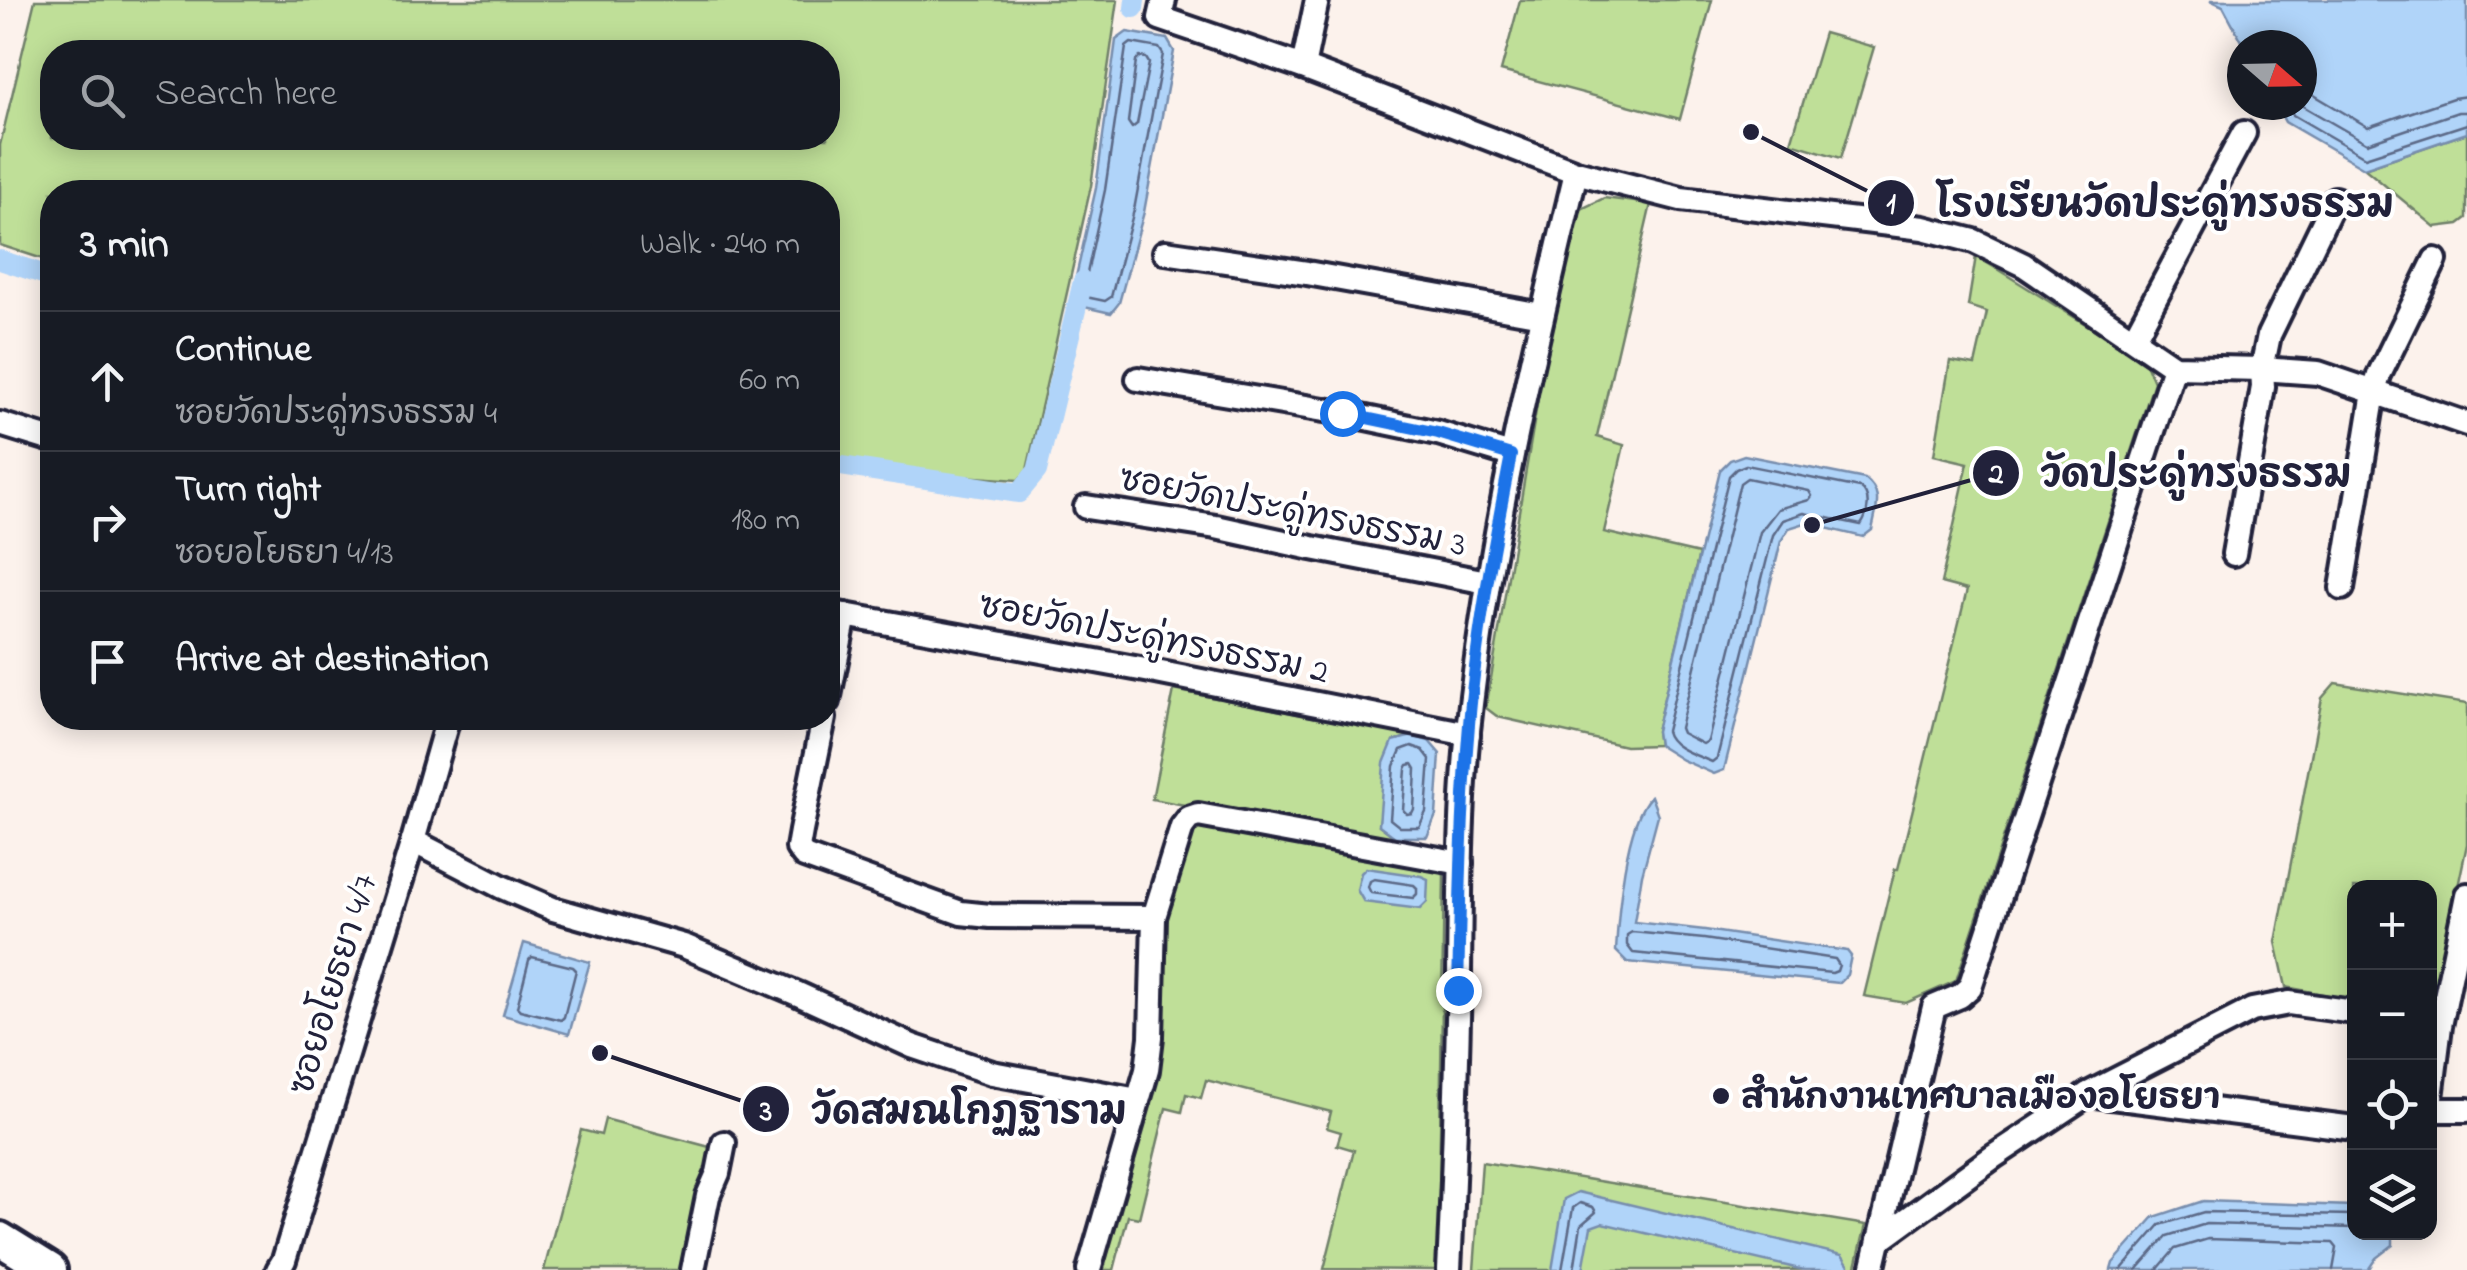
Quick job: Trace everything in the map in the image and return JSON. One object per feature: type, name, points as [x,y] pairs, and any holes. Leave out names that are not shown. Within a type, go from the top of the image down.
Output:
[{"type":"street","points":[[1302,67],[1317,0]]},
{"type":"street","points":[[1162,9],[1576,172],[1681,199],[1923,228],[1974,241],[2024,265],[2174,367],[2318,373],[2467,424]]},
{"type":"street","points":[[2134,338],[2244,133]]},
{"type":"street","points":[[1449,1270],[1468,734],[1487,582],[1511,455],[1576,172]]},
{"type":"street","points":[[2234,554],[2269,335],[2335,199]]},
{"type":"street","points":[[1165,252],[1542,315]]},
{"type":"street","points":[[2342,588],[2374,392],[2435,260]]},
{"type":"street","points":[[1872,1270],[1934,1007],[1960,996],[1970,987],[2174,367]]},
{"type":"street","points":[[1138,379],[1342,413],[1438,433],[1511,455]]},
{"type":"street","points":[[0,424],[40,436]]},
{"type":"street","name":"ซอยวัดประดู่ทรงธรรม 3","points":[[1086,506],[1216,527],[1487,582]]},
{"type":"street","name":"ซอยวัดประดู่ทรงธรรม 2","points":[[840,614],[1468,734]]},
{"type":"street","name":"ซอยอโยธยา 4/7","points":[[278,1270],[445,730]]},
{"type":"street","points":[[822,730],[798,848],[804,856],[961,913],[1154,917]]},
{"type":"street","points":[[1089,1270],[1147,1070],[1154,917],[1182,827],[1189,818],[1198,815],[1461,863]]},
{"type":"street","points":[[413,840],[553,909],[684,946],[912,1046],[992,1073],[1138,1100]]},
{"type":"street","points":[[2437,1017],[2467,895]]},
{"type":"street","points":[[1879,1240],[2088,1094],[2252,1010],[2289,1004],[2347,1011]]},
{"type":"street","points":[[2088,1094],[2347,1127]]},
{"type":"street","points":[[2437,1108],[2467,1110]]},
{"type":"street","points":[[693,1270],[724,1143]]},
{"type":"street","points":[[0,1239],[50,1270]]},
{"type":"green space","points":[[35,0],[1118,0],[1091,186],[1027,470],[1018,480],[932,474],[840,458],[840,180],[40,180],[40,258],[0,245],[0,145]]},
{"type":"green space","points":[[1520,0],[1712,0],[1680,119],[1501,71]]},
{"type":"green space","points":[[1824,33],[1874,47],[1841,158],[1791,143]]},
{"type":"green space","points":[[2467,133],[2467,218],[2459,224],[2435,227],[2364,168]]},
{"type":"green space","points":[[1604,198],[1651,204],[1597,437],[1624,445],[1604,532],[1699,554],[1656,731],[1658,745],[1625,746],[1498,717],[1486,708],[1547,345],[1581,209]]},
{"type":"green space","points":[[1976,256],[2145,361],[2154,382],[1956,981],[1906,1003],[1864,996],[1967,590],[1941,583],[1968,463],[1934,455],[1950,361],[1975,365],[1987,312],[1968,306]]},
{"type":"green space","points":[[2335,683],[2467,704],[2467,844],[2437,986],[2437,880],[2347,880],[2347,999],[2286,987],[2276,942],[2322,698]]},
{"type":"green space","points":[[1174,690],[1412,736],[1393,741],[1379,825],[1395,837],[1370,839],[1152,799]]},
{"type":"green space","points":[[1193,826],[1436,868],[1444,875],[1438,1270],[1324,1269],[1354,1150],[1337,1145],[1341,1132],[1327,1128],[1331,1112],[1206,1080],[1201,1098],[1186,1094],[1182,1112],[1166,1108],[1139,1218],[1128,1216],[1114,1270],[1101,1270],[1160,1060],[1162,926]]},
{"type":"green space","points":[[605,1119],[732,1153],[699,1270],[544,1270],[581,1130],[601,1135]]},
{"type":"green space","points":[[1482,1162],[1866,1225],[1855,1270],[1474,1270]]},
{"type":"water","points":[[2210,0],[2467,0],[2467,133],[2364,168],[2284,120],[2317,120],[2317,30],[2236,30],[2223,6]]},
{"type":"water","points":[[1127,32],[1167,39],[1174,51],[1144,212],[1119,303],[1111,313],[1075,305],[1071,299],[1096,188],[1116,40]]},
{"type":"water","points":[[1744,455],[1865,479],[1875,490],[1877,509],[1872,530],[1863,537],[1805,523],[1789,528],[1781,541],[1724,770],[1714,774],[1658,745],[1656,731],[1720,470],[1730,460]]},
{"type":"water","points":[[1412,736],[1429,741],[1440,754],[1436,815],[1427,837],[1395,837],[1379,825],[1384,763],[1393,741]]},
{"type":"water","points":[[1651,796],[1658,815],[1634,922],[1847,951],[1851,956],[1847,975],[1839,983],[1627,962],[1616,951],[1621,893],[1635,826]]},
{"type":"water","points":[[1366,868],[1428,879],[1427,902],[1420,909],[1364,902],[1357,890]]},
{"type":"water","points":[[524,943],[590,962],[569,1034],[503,1015]]},
{"type":"water","points":[[1578,1192],[1842,1255],[1848,1270],[1804,1270],[1602,1223],[1591,1227],[1583,1270],[1552,1270],[1564,1199]]},
{"type":"water","points":[[2203,1201],[2347,1206],[2347,1240],[2393,1240],[2393,1245],[2368,1270],[2111,1270],[2154,1217]]},
{"type":"waterway","points":[[1134,8],[1135,0]]},
{"type":"waterway","points":[[0,260],[40,273]]},
{"type":"waterway","points":[[840,466],[1019,493],[1037,471],[1083,281]]},
{"type":"place","name":"โรงเรียนวัดประดู่ทรงธรรม","points":[[1751,132]]},
{"type":"place","name":"วัดประดู่ทรงธรรม","points":[[1812,525]]},
{"type":"place","name":"วัดสมณโกฏฐาราม","points":[[600,1053]]},
{"type":"place","name":"สำนักงานเทศบาลเมืองอโยธยา","points":[[1721,1096]]},
{"type":"route","points":[[1342,413],[1438,433],[1511,455],[1487,582],[1468,734],[1458,990]]}]
